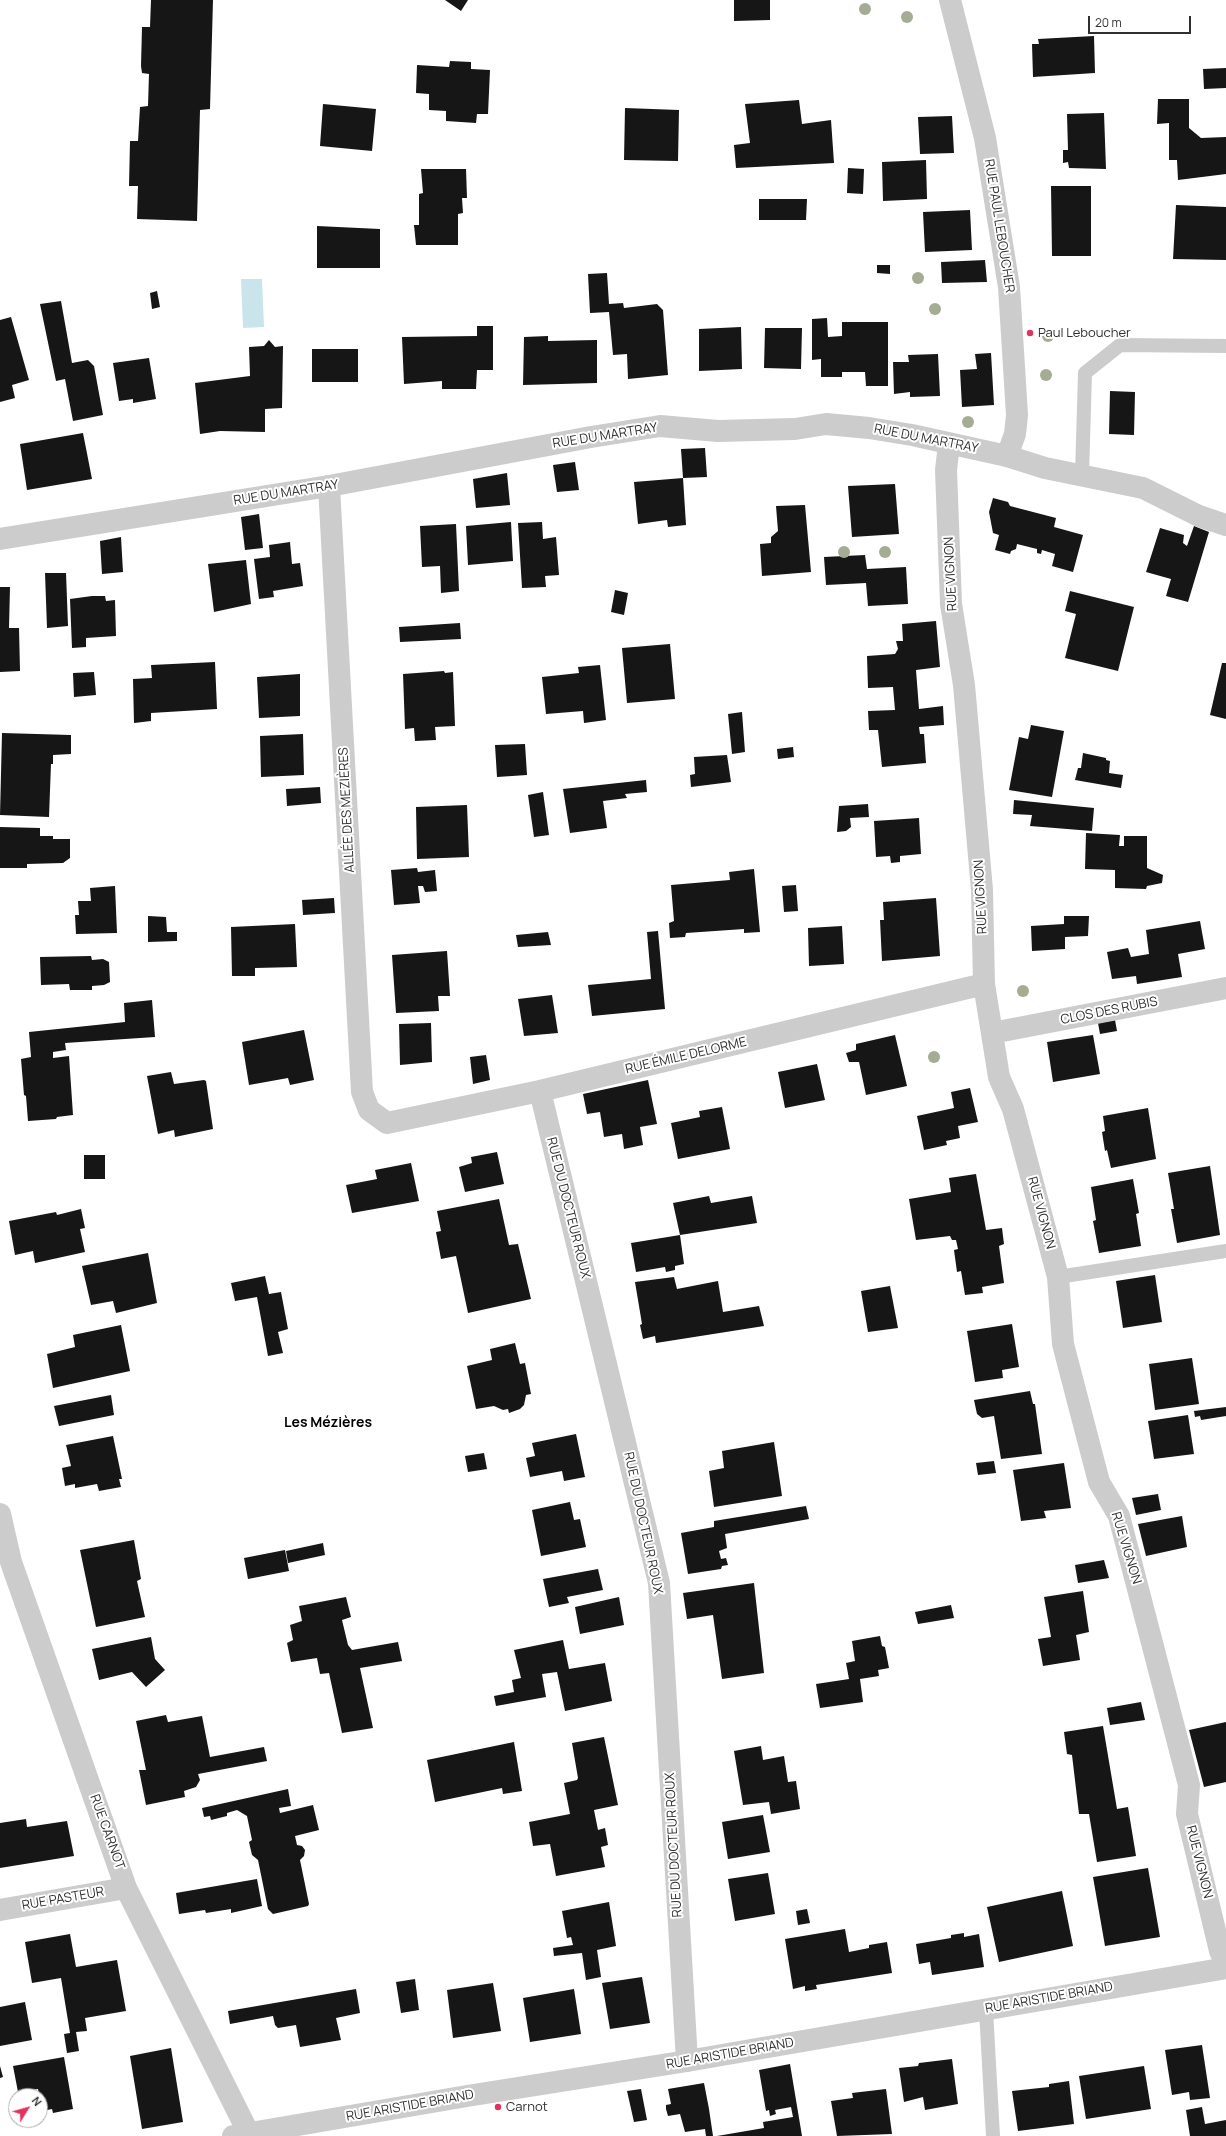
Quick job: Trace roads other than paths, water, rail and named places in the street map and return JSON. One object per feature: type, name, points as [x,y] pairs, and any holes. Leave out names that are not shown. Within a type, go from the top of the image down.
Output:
[{"type":"street","name":"RUE PAUL LEBOUCHER","points":[[950,0],[985,138],[1009,287],[1016,415],[1015,434],[1007,456]]},
{"type":"street","name":"RUE DU MARTRAY","points":[[0,539],[329,486],[591,436],[660,426],[718,431],[795,429],[826,424],[883,430],[1007,456],[1034,465],[1143,488],[1199,516],[1226,525]]},
{"type":"street","name":"RUE VIGNON","points":[[949,444],[946,470],[952,604],[965,693],[982,890],[984,984],[999,1077],[1013,1109],[1058,1277],[1063,1344],[1099,1482],[1119,1516],[1189,1785],[1187,1814],[1220,1951],[1226,1966]]},
{"type":"street","name":"ALLÉE DES MEZIÈRES","points":[[329,486],[362,1092],[369,1110],[388,1123]]},
{"type":"street","name":"RUE ÉMILE DELORME","points":[[388,1123],[540,1091],[984,984]]},
{"type":"street","name":"CLOS DES RUBIS","points":[[992,1033],[1226,988]]},
{"type":"street","name":"RUE DU DOCTEUR ROUX","points":[[540,1091],[658,1583],[687,2061]]},
{"type":"street","name":"RUE CARNOT","points":[[0,1514],[11,1562],[126,1888],[244,2135]]},
{"type":"street","name":"RUE PASTEUR","points":[[0,1910],[126,1888]]},
{"type":"street","name":"RUE ARISTIDE BRIAND","points":[[244,2135],[467,2096],[687,2061],[986,2010],[1226,1966]]},
{"type":"lane","points":[[1082,475],[1085,373],[1120,345],[1226,346]]},
{"type":"lane","points":[[1058,1277],[1226,1252]]},
{"type":"lane","points":[[986,2010],[993,2136]]},
{"type":"water","points":[[241,279],[262,279],[264,327],[243,328]]},
{"type":"place","name":"Paul Leboucher","points":[[1030,333]]},
{"type":"place","name":"Carnot","points":[[498,2107]]},
{"type":"district","name":"Les Mézières","points":[[328,1423]]}]
